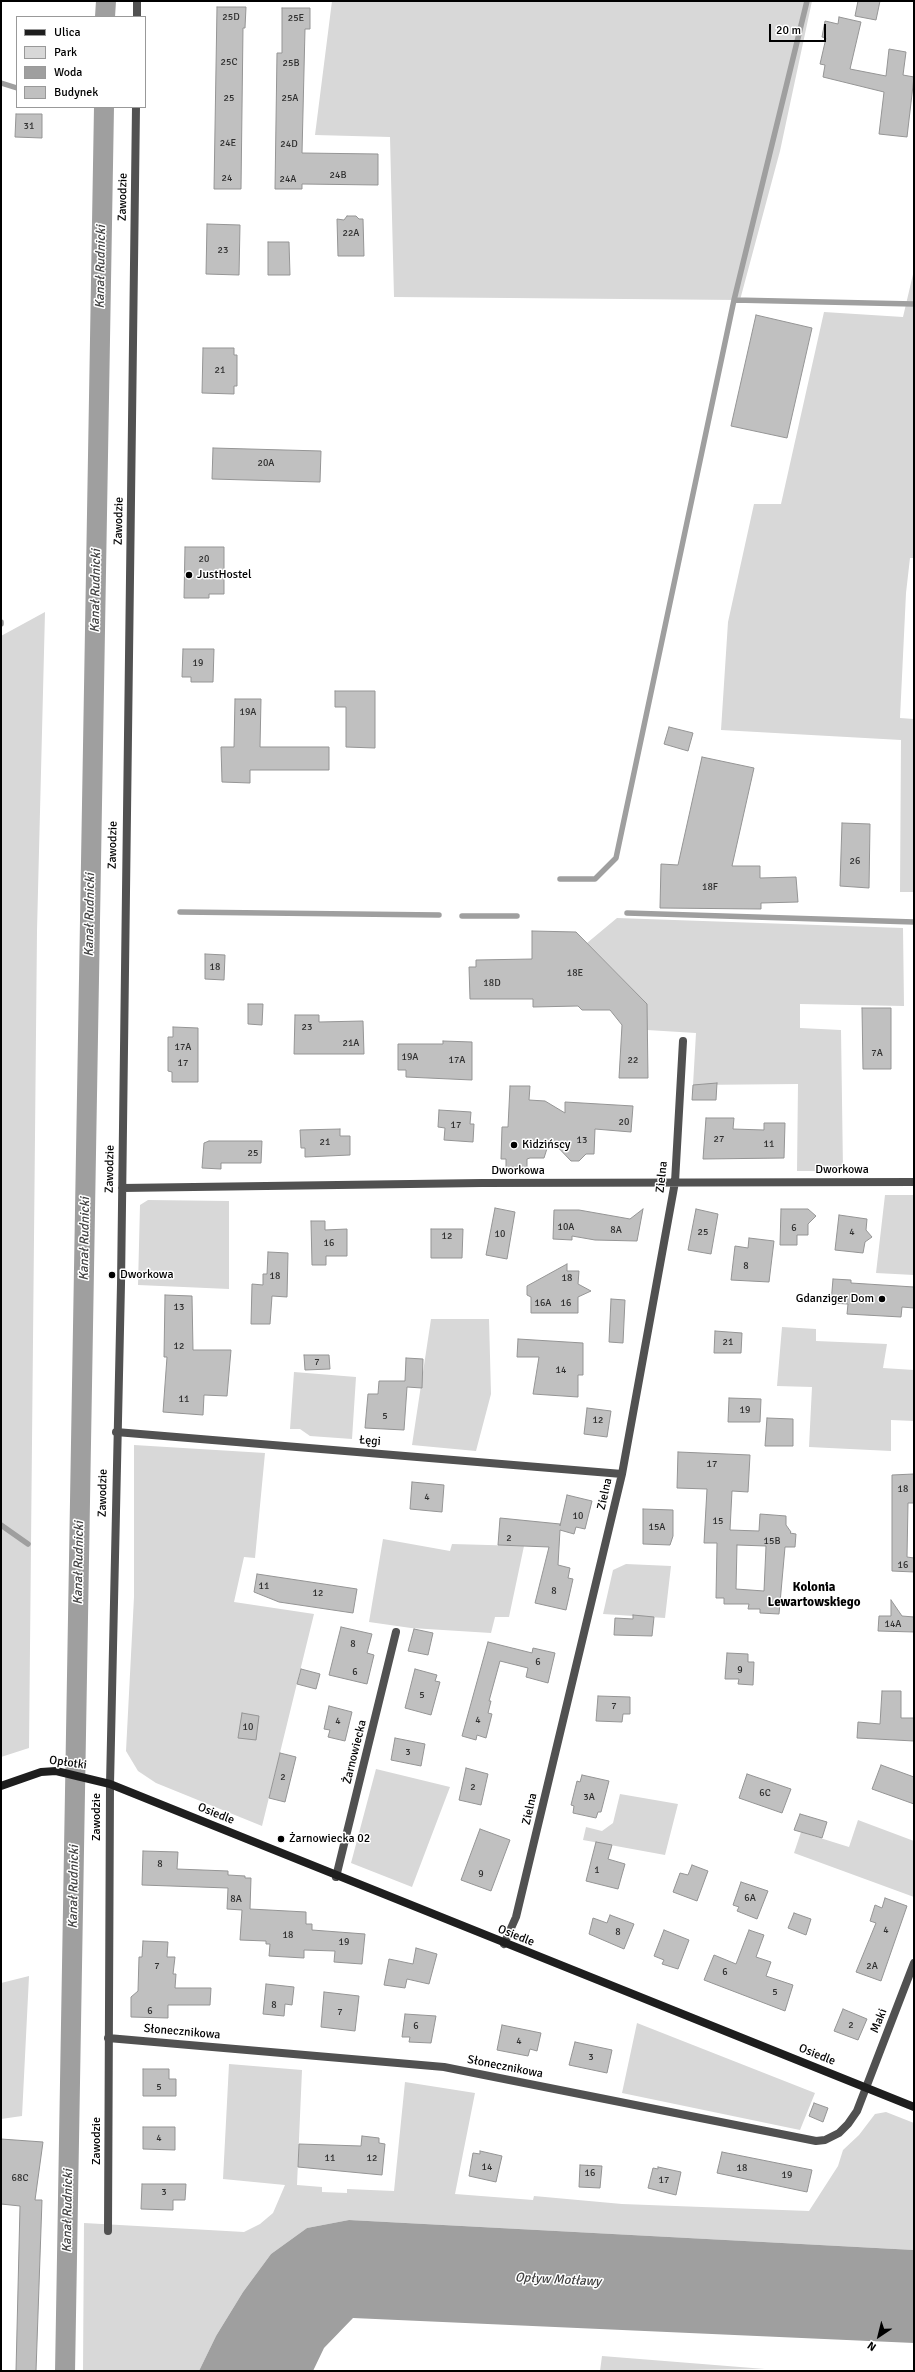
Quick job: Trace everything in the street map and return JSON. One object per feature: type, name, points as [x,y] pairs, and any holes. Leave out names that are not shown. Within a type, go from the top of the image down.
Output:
[{"type":"street","points":[[137,1],[137,16]]},
{"type":"street","name":"Zawodzie","points":[[108,2231],[110,1784],[122,1188],[136,108]]},
{"type":"street","name":"Zielna","points":[[504,1944],[516,1917],[622,1474],[675,1182],[683,1041]]},
{"type":"street","name":"Dworkowa","points":[[122,1188],[675,1182],[914,1182]]},
{"type":"street","name":"Łęgi","points":[[116,1432],[622,1474]]},
{"type":"street","name":"Żarnowiecka","points":[[336,1877],[396,1632]]},
{"type":"street","name":"Opłotki","points":[[1,1786],[41,1772],[65,1773],[110,1784]]},
{"type":"street","name":"Osiedle","points":[[110,1784],[336,1877],[914,2107]]},
{"type":"street","name":"Maki","points":[[865,2087],[914,1962]]},
{"type":"street","name":"Słonecznikowa","points":[[108,2038],[444,2067],[816,2141],[825,2140],[848,2124],[857,2111],[865,2087]]},
{"type":"green space","points":[[332,1],[812,1],[780,151],[740,300],[394,297],[390,137],[315,135]]},
{"type":"green space","points":[[914,270],[914,558],[910,558],[906,593],[900,718],[914,719],[914,892],[900,892],[901,740],[721,730],[728,622],[754,504],[781,504],[824,312],[903,317]]},
{"type":"green space","points":[[45,612],[37,931],[29,1748],[1,1757],[1,636]]},
{"type":"green space","points":[[617,918],[903,928],[904,1006],[800,1004],[800,1028],[841,1030],[843,1171],[797,1171],[798,1084],[693,1085],[696,1033],[647,1030],[647,1004],[587,943]]},
{"type":"green space","points":[[885,1195],[914,1195],[914,1275],[876,1273]]},
{"type":"green space","points":[[148,1200],[229,1201],[229,1289],[138,1285],[140,1205]]},
{"type":"green space","points":[[431,1319],[489,1319],[491,1394],[476,1451],[412,1445]]},
{"type":"green space","points":[[782,1327],[816,1329],[816,1341],[887,1344],[883,1368],[914,1370],[914,1421],[891,1420],[891,1451],[809,1447],[812,1387],[777,1386]]},
{"type":"green space","points":[[294,1372],[356,1377],[352,1439],[310,1436],[300,1429],[290,1429]]},
{"type":"green space","points":[[134,1445],[265,1453],[255,1558],[244,1557],[234,1602],[314,1614],[262,1826],[156,1783],[138,1771],[126,1751],[134,1597]]},
{"type":"green space","points":[[383,1539],[450,1551],[452,1544],[524,1546],[509,1617],[495,1617],[491,1633],[411,1628],[369,1622]]},
{"type":"green space","points":[[626,1564],[671,1566],[665,1618],[603,1614],[613,1570]]},
{"type":"green space","points":[[376,1769],[450,1787],[412,1887],[351,1863]]},
{"type":"green space","points":[[620,1794],[678,1804],[665,1855],[583,1840],[586,1827],[602,1831],[613,1823]]},
{"type":"green space","points":[[858,1820],[914,1841],[914,1897],[794,1853],[801,1832],[849,1847]]},
{"type":"green space","points":[[29,1976],[22,2116],[1,2119],[1,1983]]},
{"type":"green space","points":[[637,2023],[815,2093],[800,2130],[622,2093]]},
{"type":"green space","points":[[229,2064],[302,2070],[297,2185],[322,2187],[322,2192],[347,2193],[347,2189],[394,2191],[405,2082],[475,2093],[455,2194],[533,2200],[534,2196],[622,2204],[809,2211],[838,2166],[843,2150],[859,2135],[875,2114],[886,2112],[914,2123],[914,2250],[349,2220],[307,2228],[271,2254],[243,2292],[216,2336],[199,2371],[83,2371],[84,2223],[244,2232],[260,2224],[273,2213],[285,2185],[223,2179]]},
{"type":"green space","points":[[602,2356],[765,2369],[600,2371]]},
{"type":"water","name":"Opływ Motławy","points":[[349,2220],[914,2250],[914,2343],[353,2318],[324,2348],[313,2371],[199,2371],[216,2336],[243,2292],[271,2254],[307,2228]]},
{"type":"building","points":[[858,1],[880,1],[876,20],[855,16]]},
{"type":"building","points":[[217,7],[246,7],[245,28],[243,28],[241,189],[214,189]]},
{"type":"building","points":[[282,8],[310,8],[310,29],[305,29],[302,153],[378,154],[378,185],[302,184],[302,189],[275,189],[277,53],[282,53]]},
{"type":"building","points":[[839,17],[861,22],[850,69],[886,76],[889,49],[906,52],[903,75],[914,77],[907,137],[879,134],[884,92],[823,77],[825,65],[820,64],[826,38],[822,37],[825,21],[838,24]]},
{"type":"building","points":[[16,114],[42,114],[42,138],[15,137]]},
{"type":"building","points":[[347,216],[356,216],[359,219],[363,219],[364,256],[338,256],[337,219],[344,220]]},
{"type":"building","points":[[207,224],[240,225],[239,275],[206,274]]},
{"type":"building","points":[[268,242],[289,242],[290,275],[268,275]]},
{"type":"building","points":[[756,315],[812,328],[787,438],[731,426]]},
{"type":"building","points":[[203,348],[234,348],[234,355],[237,355],[237,386],[234,386],[234,394],[202,393]]},
{"type":"building","points":[[213,448],[321,451],[320,482],[212,479]]},
{"type":"building","points":[[185,547],[224,547],[224,594],[209,594],[209,598],[184,598]]},
{"type":"building","points":[[183,649],[214,649],[213,682],[191,682],[191,677],[182,677]]},
{"type":"building","points":[[335,691],[375,691],[375,748],[346,747],[346,707],[335,707]]},
{"type":"building","points":[[235,699],[261,699],[260,747],[329,747],[329,770],[250,770],[250,783],[222,782],[221,747],[234,747]]},
{"type":"building","points":[[669,727],[693,733],[688,751],[664,744]]},
{"type":"building","points":[[702,757],[754,768],[732,866],[760,866],[760,878],[796,877],[798,902],[761,903],[761,909],[660,908],[661,864],[678,865]]},
{"type":"building","points":[[842,823],[870,824],[869,888],[840,886]]},
{"type":"building","points":[[532,931],[576,932],[647,1004],[648,1078],[619,1078],[622,1025],[610,1010],[582,1010],[578,1006],[533,1007],[533,999],[470,999],[469,967],[476,967],[476,960],[532,959]]},
{"type":"building","points":[[205,954],[225,955],[224,980],[205,979]]},
{"type":"building","points":[[248,1004],[263,1004],[262,1025],[248,1024]]},
{"type":"building","points":[[862,1008],[891,1008],[891,1069],[863,1069]]},
{"type":"building","points":[[295,1015],[319,1015],[319,1022],[363,1021],[364,1054],[294,1054]]},
{"type":"building","points":[[173,1027],[198,1028],[198,1082],[172,1082],[172,1072],[168,1071],[168,1037],[173,1037]]},
{"type":"building","points":[[443,1041],[472,1042],[472,1080],[406,1077],[406,1070],[398,1070],[398,1044],[443,1044]]},
{"type":"building","points":[[717,1083],[716,1100],[692,1100],[693,1085]]},
{"type":"building","points":[[510,1086],[530,1086],[529,1100],[545,1101],[565,1113],[565,1102],[633,1106],[631,1132],[595,1129],[594,1154],[586,1154],[579,1161],[571,1161],[550,1139],[544,1158],[527,1159],[527,1168],[506,1168],[506,1159],[501,1159],[502,1127],[508,1127]]},
{"type":"building","points":[[439,1110],[471,1112],[470,1124],[474,1124],[473,1142],[444,1140],[445,1128],[438,1127]]},
{"type":"building","points":[[706,1118],[734,1118],[733,1129],[764,1130],[764,1123],[785,1123],[784,1158],[703,1159]]},
{"type":"building","points":[[340,1129],[340,1136],[350,1136],[350,1155],[305,1157],[305,1148],[301,1148],[300,1130]]},
{"type":"building","points":[[209,1141],[262,1141],[261,1163],[221,1163],[221,1169],[202,1168],[204,1143]]},
{"type":"building","points":[[495,1208],[515,1212],[507,1259],[486,1255]]},
{"type":"building","points":[[643,1209],[637,1241],[595,1240],[572,1236],[572,1240],[553,1239],[554,1210],[579,1210],[630,1219]]},
{"type":"building","points":[[696,1209],[718,1214],[711,1254],[688,1250]]},
{"type":"building","points":[[781,1209],[808,1209],[816,1216],[808,1224],[808,1235],[797,1235],[797,1245],[780,1245]]},
{"type":"building","points":[[839,1215],[867,1219],[866,1230],[872,1237],[865,1242],[863,1253],[835,1250]]},
{"type":"building","points":[[311,1221],[325,1221],[325,1230],[347,1229],[347,1256],[326,1256],[326,1265],[312,1265]]},
{"type":"building","points":[[431,1229],[463,1229],[462,1258],[431,1258]]},
{"type":"building","points":[[749,1238],[774,1241],[769,1282],[731,1280],[735,1246],[748,1248]]},
{"type":"building","points":[[268,1252],[288,1253],[287,1297],[272,1296],[270,1324],[251,1324],[252,1284],[263,1285],[263,1274],[267,1274]]},
{"type":"building","points":[[567,1264],[567,1271],[579,1271],[578,1284],[591,1291],[578,1297],[578,1313],[531,1313],[531,1297],[527,1295],[527,1286]]},
{"type":"building","points":[[833,1279],[851,1280],[851,1283],[914,1287],[914,1308],[902,1307],[901,1317],[847,1314],[848,1304],[831,1303]]},
{"type":"building","points":[[165,1295],[192,1296],[193,1350],[231,1350],[227,1396],[204,1395],[203,1415],[163,1412],[167,1357],[164,1357]]},
{"type":"building","points":[[611,1299],[625,1300],[623,1343],[609,1342]]},
{"type":"building","points":[[715,1331],[742,1333],[741,1353],[714,1353]]},
{"type":"building","points":[[518,1339],[583,1343],[583,1375],[578,1375],[578,1397],[533,1394],[539,1357],[517,1357]]},
{"type":"building","points":[[304,1355],[329,1355],[330,1369],[305,1370]]},
{"type":"building","points":[[406,1358],[423,1359],[422,1388],[407,1387],[404,1430],[365,1428],[368,1394],[378,1394],[379,1381],[405,1381]]},
{"type":"building","points":[[729,1398],[761,1399],[760,1422],[728,1422]]},
{"type":"building","points":[[587,1408],[611,1411],[607,1437],[584,1434]]},
{"type":"building","points":[[767,1418],[793,1419],[793,1446],[765,1446]]},
{"type":"building","points":[[678,1452],[750,1455],[748,1492],[732,1491],[730,1530],[759,1531],[760,1514],[786,1516],[786,1525],[791,1532],[790,1533],[796,1534],[795,1547],[785,1547],[779,1614],[760,1613],[760,1609],[748,1609],[749,1604],[724,1604],[724,1598],[716,1598],[717,1543],[704,1543],[707,1489],[677,1488]],"holes":[[[737,1545],[766,1546],[764,1591],[736,1589]]]},
{"type":"building","points":[[914,1474],[914,1503],[908,1503],[907,1557],[914,1558],[914,1572],[892,1571],[892,1475]]},
{"type":"building","points":[[412,1482],[444,1485],[442,1512],[410,1509]]},
{"type":"building","points":[[567,1495],[592,1501],[585,1529],[576,1527],[574,1534],[560,1530],[558,1565],[570,1568],[568,1578],[573,1579],[566,1610],[535,1603],[549,1547],[498,1545],[500,1518],[560,1524],[560,1526]]},
{"type":"building","points":[[643,1509],[673,1510],[673,1536],[670,1545],[643,1544]]},
{"type":"building","points":[[257,1574],[357,1589],[353,1613],[279,1602],[254,1592]]},
{"type":"building","points":[[891,1600],[902,1616],[914,1617],[914,1632],[878,1631],[879,1616],[891,1616]]},
{"type":"building","points":[[633,1615],[654,1617],[652,1636],[614,1635],[615,1618],[633,1619]]},
{"type":"building","points":[[341,1627],[372,1634],[367,1653],[374,1655],[367,1684],[329,1675]]},
{"type":"building","points":[[414,1629],[433,1633],[428,1655],[408,1651]]},
{"type":"building","points":[[488,1642],[532,1653],[533,1648],[555,1653],[548,1683],[526,1677],[528,1668],[500,1661],[489,1701],[491,1701],[488,1713],[492,1714],[486,1738],[477,1735],[476,1740],[462,1736]]},
{"type":"building","points":[[727,1653],[748,1654],[748,1662],[754,1662],[753,1685],[738,1684],[739,1679],[725,1679]]},
{"type":"building","points":[[301,1669],[320,1674],[316,1689],[297,1684]]},
{"type":"building","points":[[415,1669],[437,1675],[435,1681],[440,1682],[431,1715],[405,1708]]},
{"type":"building","points":[[882,1691],[901,1691],[901,1718],[914,1718],[914,1741],[857,1738],[858,1722],[880,1724]]},
{"type":"building","points":[[598,1696],[630,1697],[630,1714],[623,1714],[622,1722],[596,1721]]},
{"type":"building","points":[[329,1706],[352,1712],[345,1741],[328,1737],[330,1730],[324,1729]]},
{"type":"building","points":[[242,1713],[259,1716],[256,1740],[238,1738]]},
{"type":"building","points":[[395,1738],[425,1744],[421,1766],[391,1760]]},
{"type":"building","points":[[280,1753],[296,1757],[285,1802],[269,1798]]},
{"type":"building","points":[[881,1765],[914,1777],[914,1804],[872,1789]]},
{"type":"building","points":[[466,1768],[488,1774],[481,1805],[459,1800]]},
{"type":"building","points":[[747,1774],[791,1789],[782,1813],[739,1798]]},
{"type":"building","points":[[582,1775],[609,1781],[601,1812],[598,1812],[596,1818],[573,1813],[574,1806],[571,1805],[577,1781],[580,1782]]},
{"type":"building","points":[[800,1814],[827,1822],[822,1838],[794,1830]]},
{"type":"building","points":[[480,1829],[510,1840],[491,1891],[461,1880]]},
{"type":"building","points":[[596,1842],[612,1845],[608,1859],[625,1864],[618,1889],[586,1881]]},
{"type":"building","points":[[143,1851],[178,1852],[177,1869],[228,1871],[228,1875],[245,1876],[245,1878],[251,1878],[250,1909],[306,1912],[306,1924],[312,1924],[312,1930],[365,1934],[362,1964],[334,1962],[335,1951],[304,1950],[304,1958],[269,1956],[270,1944],[266,1944],[266,1941],[240,1940],[242,1910],[227,1909],[228,1888],[142,1885]]},
{"type":"building","points":[[692,1865],[708,1871],[697,1901],[673,1892],[680,1873],[688,1875]]},
{"type":"building","points":[[741,1882],[768,1891],[757,1919],[737,1911],[739,1907],[733,1905]]},
{"type":"building","points":[[885,1898],[907,1906],[881,1981],[856,1972],[876,1923],[870,1921],[875,1905],[882,1908]]},
{"type":"building","points":[[794,1913],[811,1919],[806,1935],[788,1928]]},
{"type":"building","points":[[610,1915],[634,1924],[624,1949],[589,1934],[593,1918],[607,1923]]},
{"type":"building","points":[[664,1930],[689,1940],[678,1969],[662,1964],[664,1960],[654,1956]]},
{"type":"building","points":[[749,1930],[764,1935],[756,1957],[771,1962],[766,1976],[793,1985],[785,2011],[704,1980],[714,1955],[736,1964]]},
{"type":"building","points":[[143,1941],[168,1942],[167,1957],[175,1957],[173,1974],[176,1974],[175,1988],[211,1988],[210,2005],[168,2005],[168,2018],[131,2017],[131,1997],[138,1991],[139,1957],[142,1957]]},
{"type":"building","points":[[416,1948],[437,1954],[429,1984],[407,1979],[405,1988],[384,1985],[389,1959],[413,1964]]},
{"type":"building","points":[[266,1984],[294,1987],[292,2005],[285,2004],[284,2016],[263,2014]]},
{"type":"building","points":[[324,1992],[359,1996],[355,2031],[321,2027]]},
{"type":"building","points":[[843,2009],[867,2019],[858,2040],[834,2031]]},
{"type":"building","points":[[405,2014],[436,2016],[431,2043],[409,2042],[410,2037],[402,2037]]},
{"type":"building","points":[[502,2025],[541,2033],[537,2051],[530,2049],[528,2056],[497,2050]]},
{"type":"building","points":[[575,2042],[612,2050],[607,2073],[569,2065]]},
{"type":"building","points":[[143,2069],[169,2069],[169,2079],[176,2079],[176,2096],[143,2096]]},
{"type":"building","points":[[814,2103],[828,2108],[823,2122],[809,2116]]},
{"type":"building","points":[[143,2127],[175,2127],[175,2150],[143,2149]]},
{"type":"building","points":[[362,2136],[379,2138],[379,2143],[385,2144],[382,2175],[298,2167],[299,2144],[361,2146]]},
{"type":"building","points":[[1,2139],[43,2142],[35,2200],[42,2200],[36,2371],[16,2371],[20,2206],[1,2204]]},
{"type":"building","points":[[480,2151],[502,2156],[496,2182],[469,2176],[473,2153],[480,2154]]},
{"type":"building","points":[[722,2152],[812,2170],[807,2192],[717,2173]]},
{"type":"building","points":[[580,2165],[602,2166],[600,2188],[579,2187]]},
{"type":"building","points":[[658,2167],[681,2172],[676,2195],[648,2188],[653,2168],[658,2169]]},
{"type":"building","points":[[142,2184],[186,2184],[185,2200],[173,2200],[173,2210],[141,2209]]},
{"type":"waterway","name":"Kanał Rudnicki","points":[[105,16],[106,1]]},
{"type":"waterway","points":[[560,879],[595,879],[616,858],[734,300],[807,1]]},
{"type":"waterway","points":[[1,83],[16,88]]},
{"type":"waterway","name":"Kanał Rudnicki","points":[[65,2371],[104,108]]},
{"type":"waterway","points":[[734,300],[914,304]]},
{"type":"waterway","points":[[180,912],[439,915]]},
{"type":"waterway","points":[[627,913],[914,922]]},
{"type":"waterway","points":[[462,916],[517,916]]},
{"type":"waterway","points":[[1,1525],[28,1544]]},
{"type":"place","name":"JustHostel","points":[[189,575]]},
{"type":"place","name":"Kidzińscy","points":[[514,1145]]},
{"type":"place","name":"Dworkowa","points":[[112,1275]]},
{"type":"place","name":"Gdanziger Dom","points":[[882,1299]]},
{"type":"place","name":"Żarnowiecka 02","points":[[281,1839]]},
{"type":"district","name":"Kolonia Lewartowskiego","points":[[814,1596]]}]
